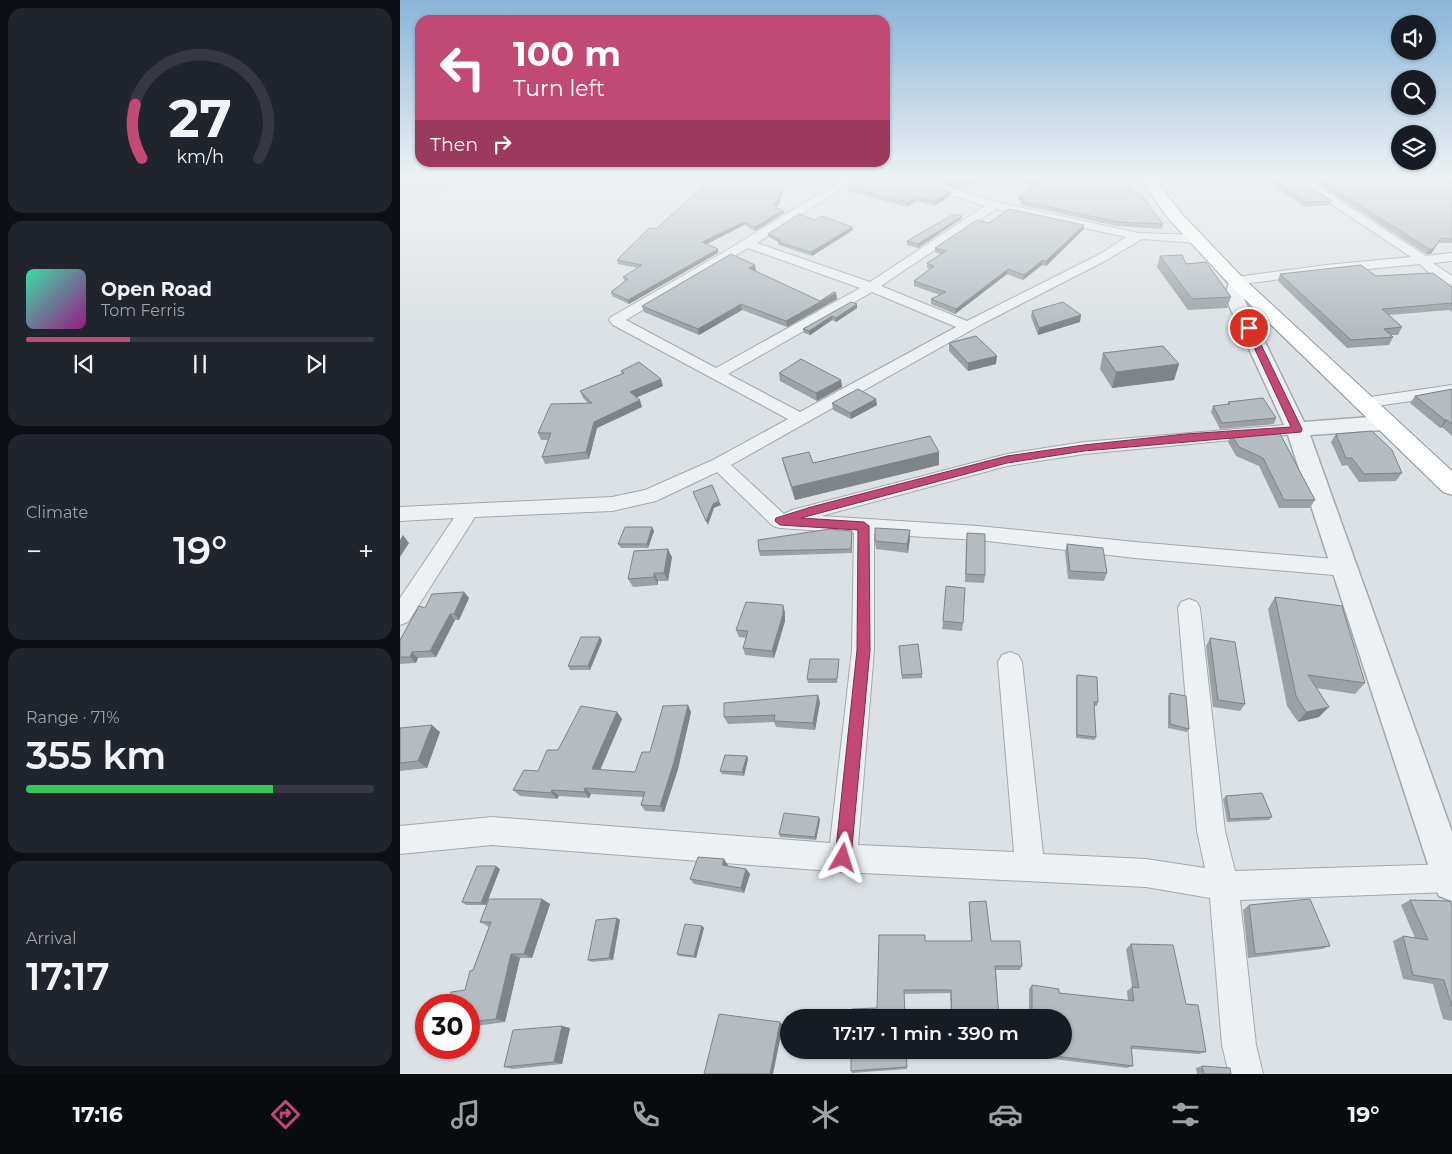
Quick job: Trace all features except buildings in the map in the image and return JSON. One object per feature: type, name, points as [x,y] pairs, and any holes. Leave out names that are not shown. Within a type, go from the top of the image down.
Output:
[{"type":"highway","points":[[1189,230],[1236,281],[1452,486]]},
{"type":"street","points":[[769,230],[616,320],[800,419]]},
{"type":"street","points":[[716,374],[871,287],[956,230]]},
{"type":"street","points":[[1110,230],[1137,236],[1198,239]]},
{"type":"street","points":[[1377,230],[1422,259],[1436,272],[1452,282]]},
{"type":"street","points":[[400,514],[612,504],[649,496],[720,464],[940,343],[967,326],[1100,259],[1137,236]]},
{"type":"street","points":[[746,244],[871,287],[967,326]]},
{"type":"street","points":[[400,840],[492,831],[843,858],[1146,873],[1224,886],[1451,880],[1297,429],[1235,299],[1234,293],[1236,281],[1326,269],[1452,257]]},
{"type":"street","points":[[1363,403],[1452,390]]},
{"type":"street","points":[[780,521],[811,511],[1007,460],[1084,448],[1185,438],[1384,423]]},
{"type":"street","points":[[720,464],[765,509],[780,521],[978,533],[1135,550],[1346,568]]},
{"type":"street","points":[[400,616],[468,512]]},
{"type":"street","points":[[843,858],[864,650],[864,526]]},
{"type":"street","points":[[1189,608],[1211,831],[1224,886],[1239,1044],[1246,1074]]},
{"type":"street","points":[[1010,662],[1030,868]]},
{"type":"route","points":[[843,858],[864,650],[864,526],[780,521],[811,511],[1007,460],[1084,448],[1297,429],[1249,328]]}]
